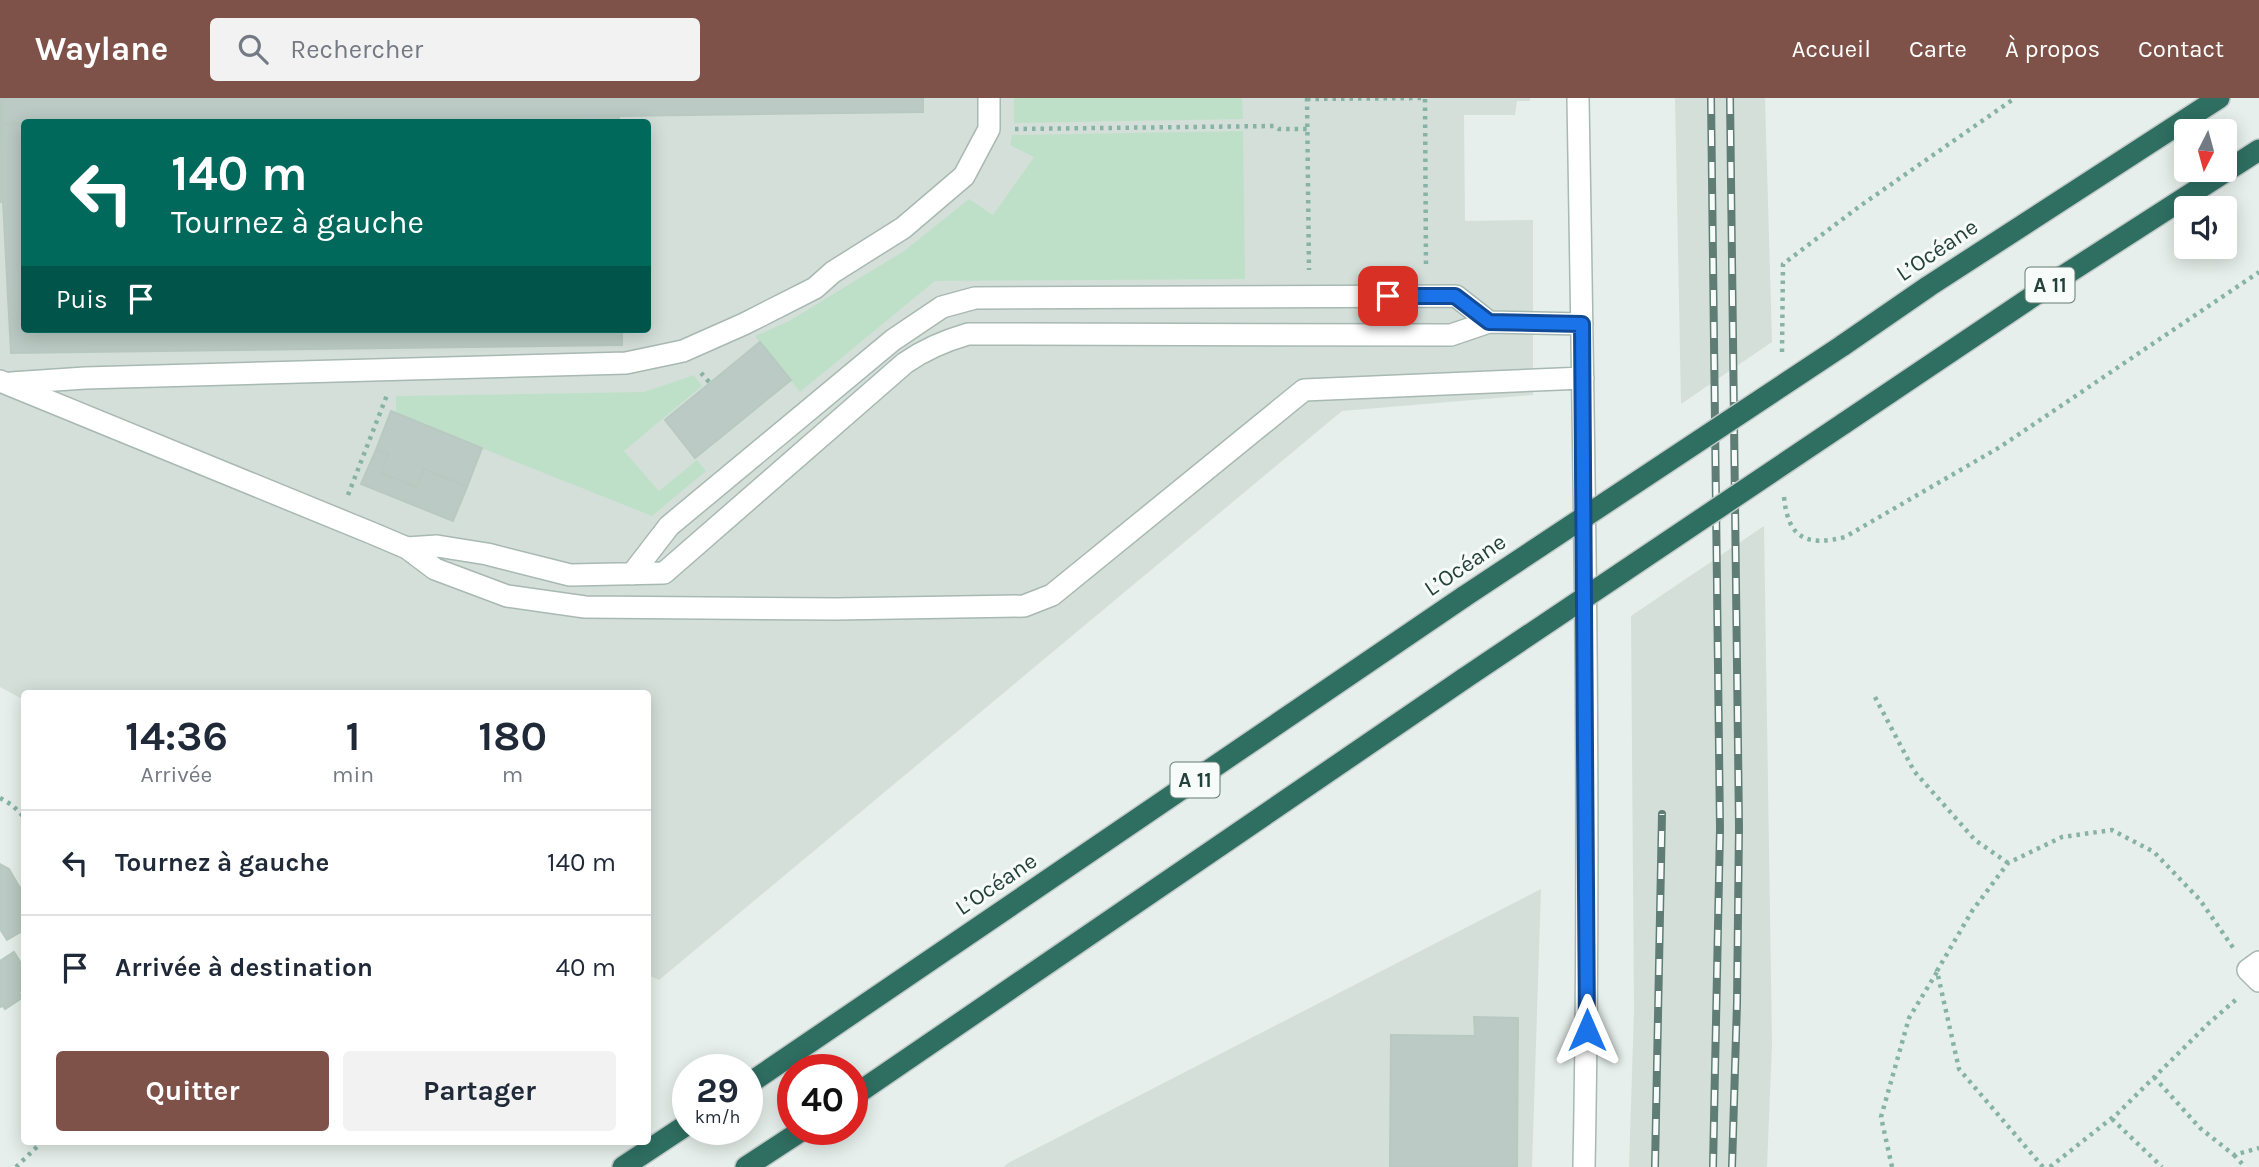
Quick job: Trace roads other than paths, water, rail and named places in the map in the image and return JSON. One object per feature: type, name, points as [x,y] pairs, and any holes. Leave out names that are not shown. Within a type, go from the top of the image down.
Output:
[{"type":"highway","name":"L’Océane","points":[[763,1075],[1465,596],[1929,286],[2219,98]]},
{"type":"highway","name":"A 11","points":[[868,1087],[1465,678],[2057,280],[2259,150]]},
{"type":"highway","points":[[623,1167],[672,1135]]},
{"type":"highway","points":[[746,1167],[780,1145]]},
{"type":"street","points":[[3,382],[626,363],[683,351],[744,324],[814,288],[833,272],[903,228],[964,176],[989,129],[989,98]]},
{"type":"street","points":[[1578,98],[1583,378],[1587,1030],[1584,1167]]},
{"type":"street","points":[[632,574],[668,526],[893,340],[942,307],[958,301],[975,298],[1455,296],[1489,322]]},
{"type":"street","points":[[407,548],[437,546],[487,554],[570,575],[664,573],[905,363],[922,351],[968,334],[1451,335],[1489,322],[1582,324]]},
{"type":"street","points":[[3,382],[407,548],[435,569],[507,596],[585,607],[836,609],[1024,606],[1052,596],[1304,390],[1583,378]]},
{"type":"street","points":[[663,609],[664,573]]},
{"type":"railway","points":[[1711,98],[1720,829],[1713,1167]]},
{"type":"railway","points":[[1730,98],[1739,827],[1732,1167]]},
{"type":"railway","points":[[1655,1167],[1662,814]]}]
